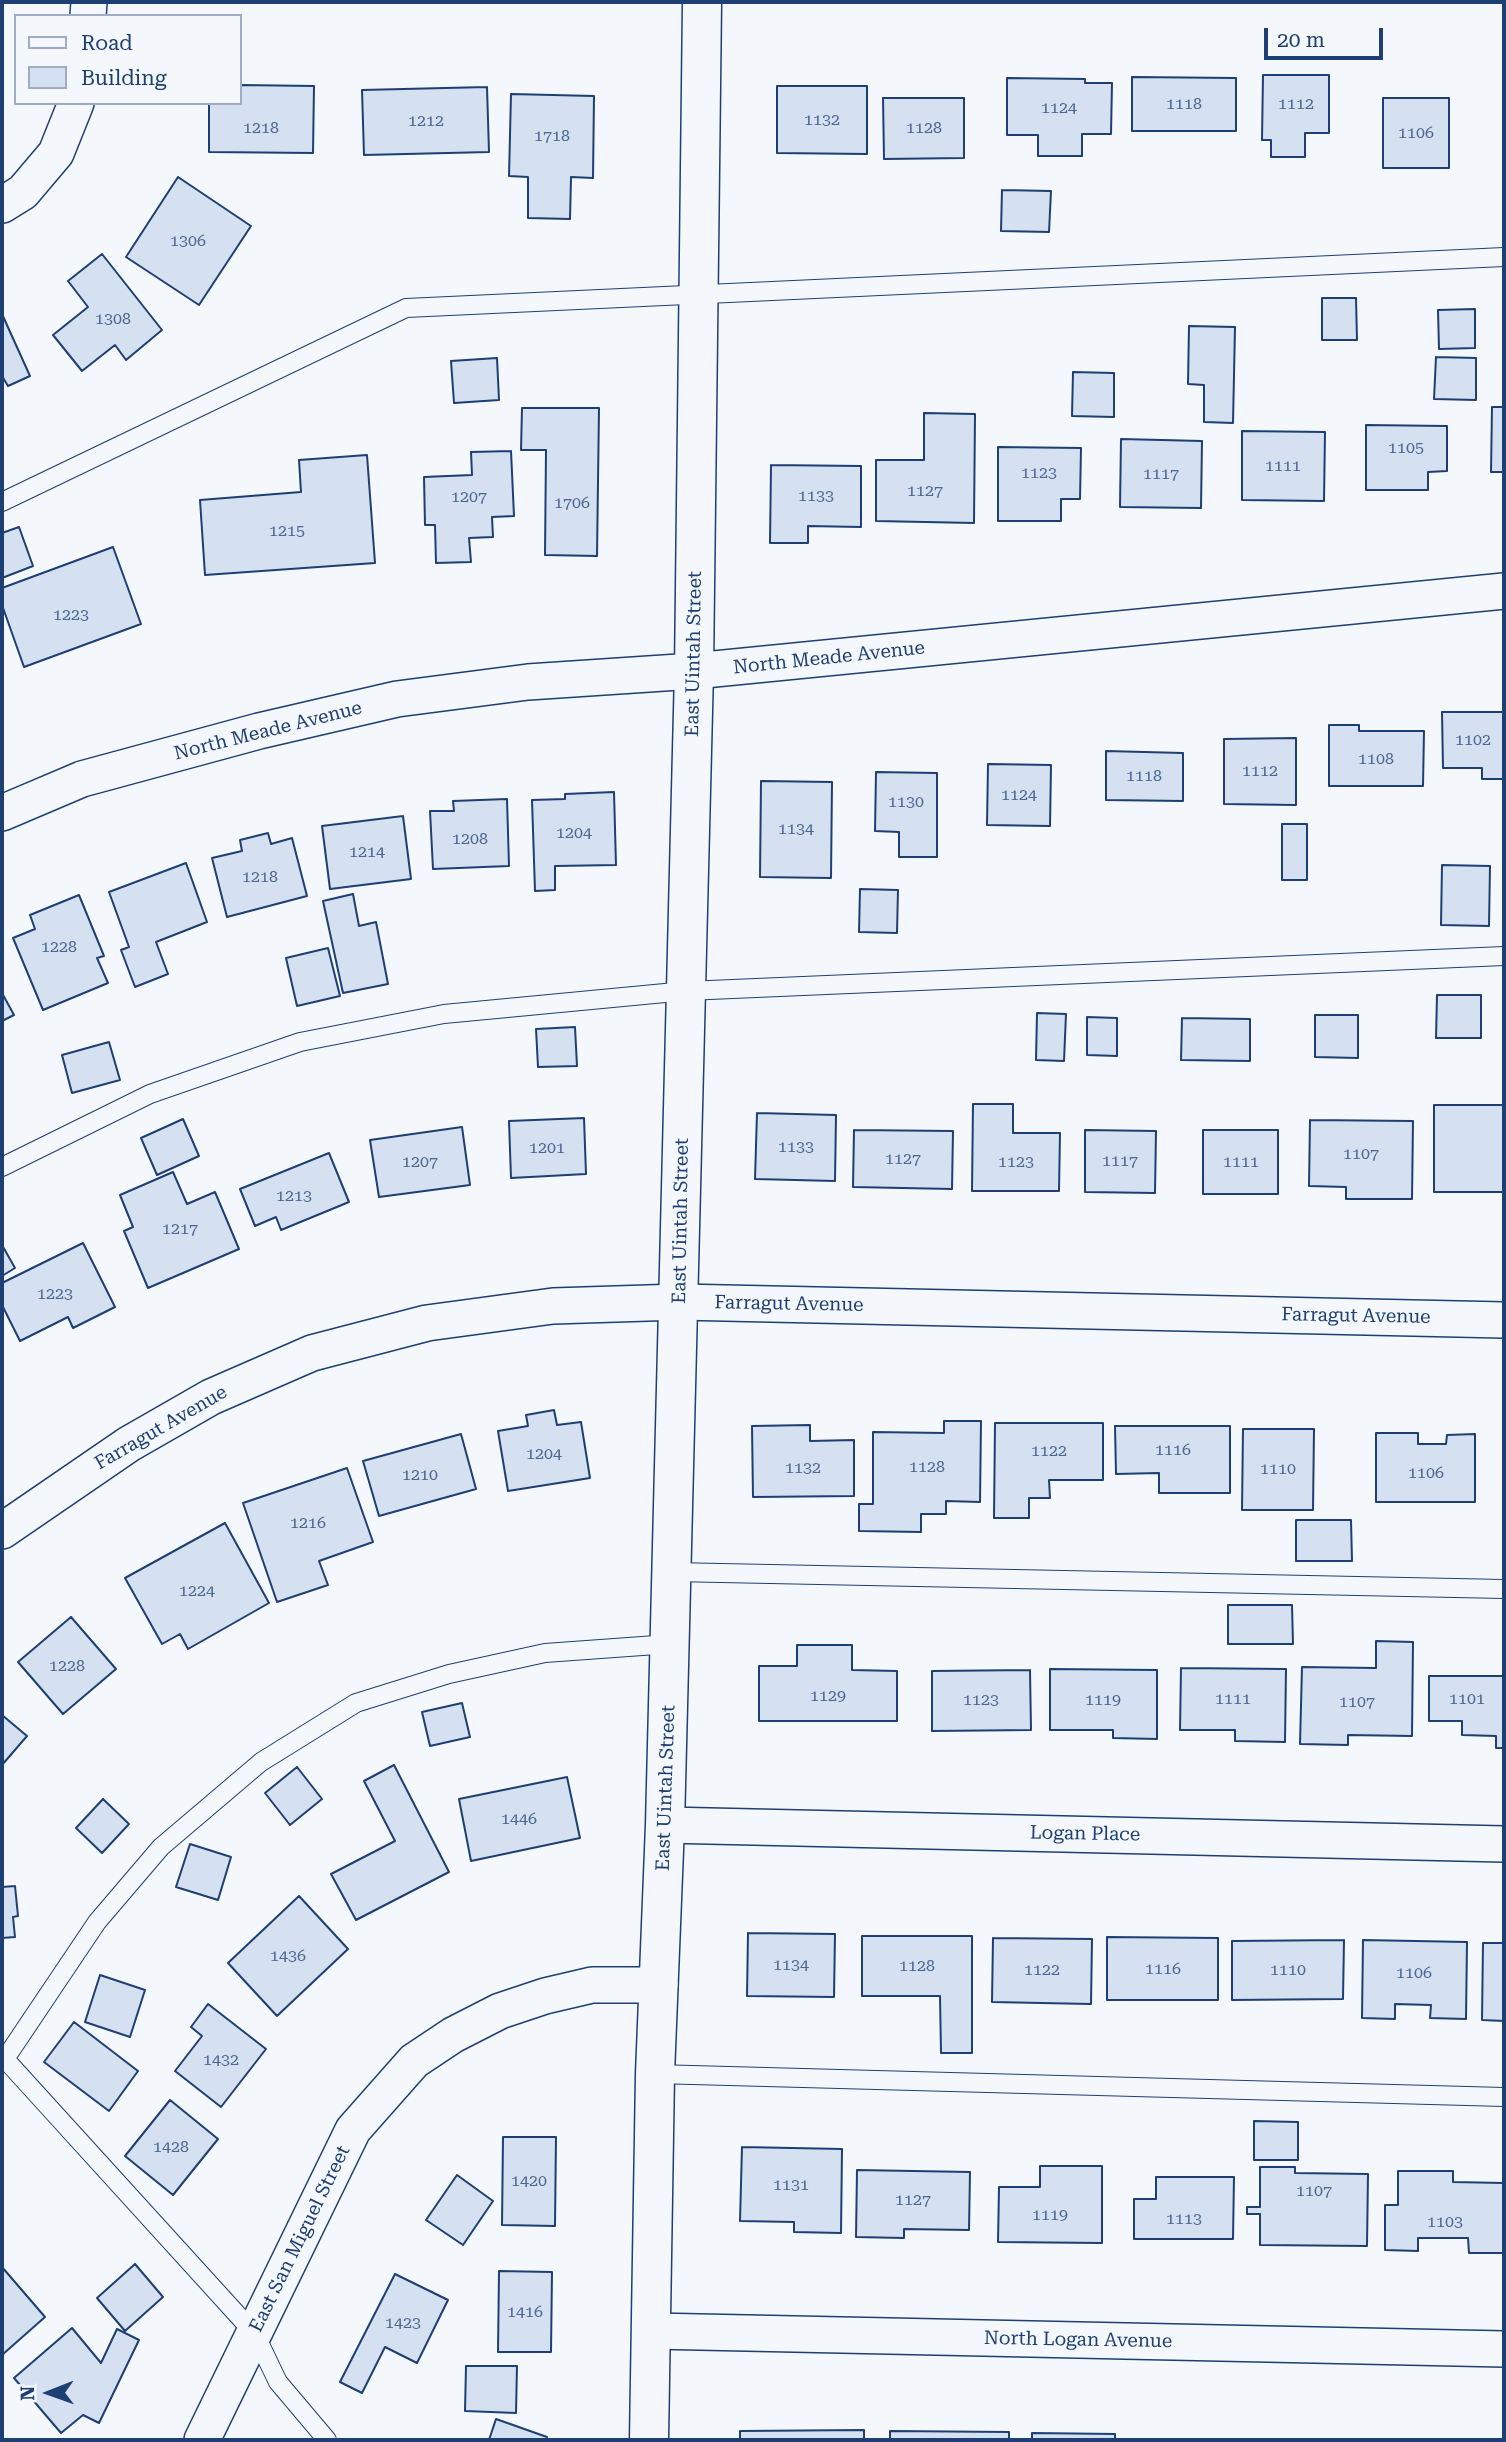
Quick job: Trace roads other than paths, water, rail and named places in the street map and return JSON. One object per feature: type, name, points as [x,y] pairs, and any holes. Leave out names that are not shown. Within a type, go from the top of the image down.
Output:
[{"type":"main road","name":"East Uintah Street","points":[[649,2440],[655,2074],[665,1825],[694,671],[702,2]]},
{"type":"street","points":[[2,205],[23,192],[56,153],[75,105]]},
{"type":"street","name":"North Meade Avenue","points":[[2,813],[82,779],[259,731],[397,699],[528,682],[694,671],[1504,591]]},
{"type":"street","name":"Farragut Avenue","points":[[2,1531],[129,1444],[211,1396],[312,1353],[427,1323],[552,1306],[679,1302],[1504,1320]]},
{"type":"street","name":"Logan Place","points":[[665,1825],[1504,1844]]},
{"type":"street","name":"East San Miguel Street","points":[[202,2440],[354,2130],[414,2061],[453,2035],[500,2011],[545,1996],[592,1985],[660,1985]]},
{"type":"street","name":"North Logan Avenue","points":[[652,2331],[1504,2349]]},
{"type":"lane","points":[[2,502],[406,308],[1504,257]]},
{"type":"lane","points":[[2,1167],[149,1094],[300,1042],[444,1014],[686,991],[1504,956]]},
{"type":"lane","points":[[672,1572],[1504,1589]]},
{"type":"lane","points":[[327,2440],[278,2382],[255,2333],[4,2056],[97,1922],[161,1847],[261,1762],[346,1709],[356,1703],[449,1674],[545,1653],[670,1644]]},
{"type":"lane","points":[[655,2074],[1504,2097]]}]
